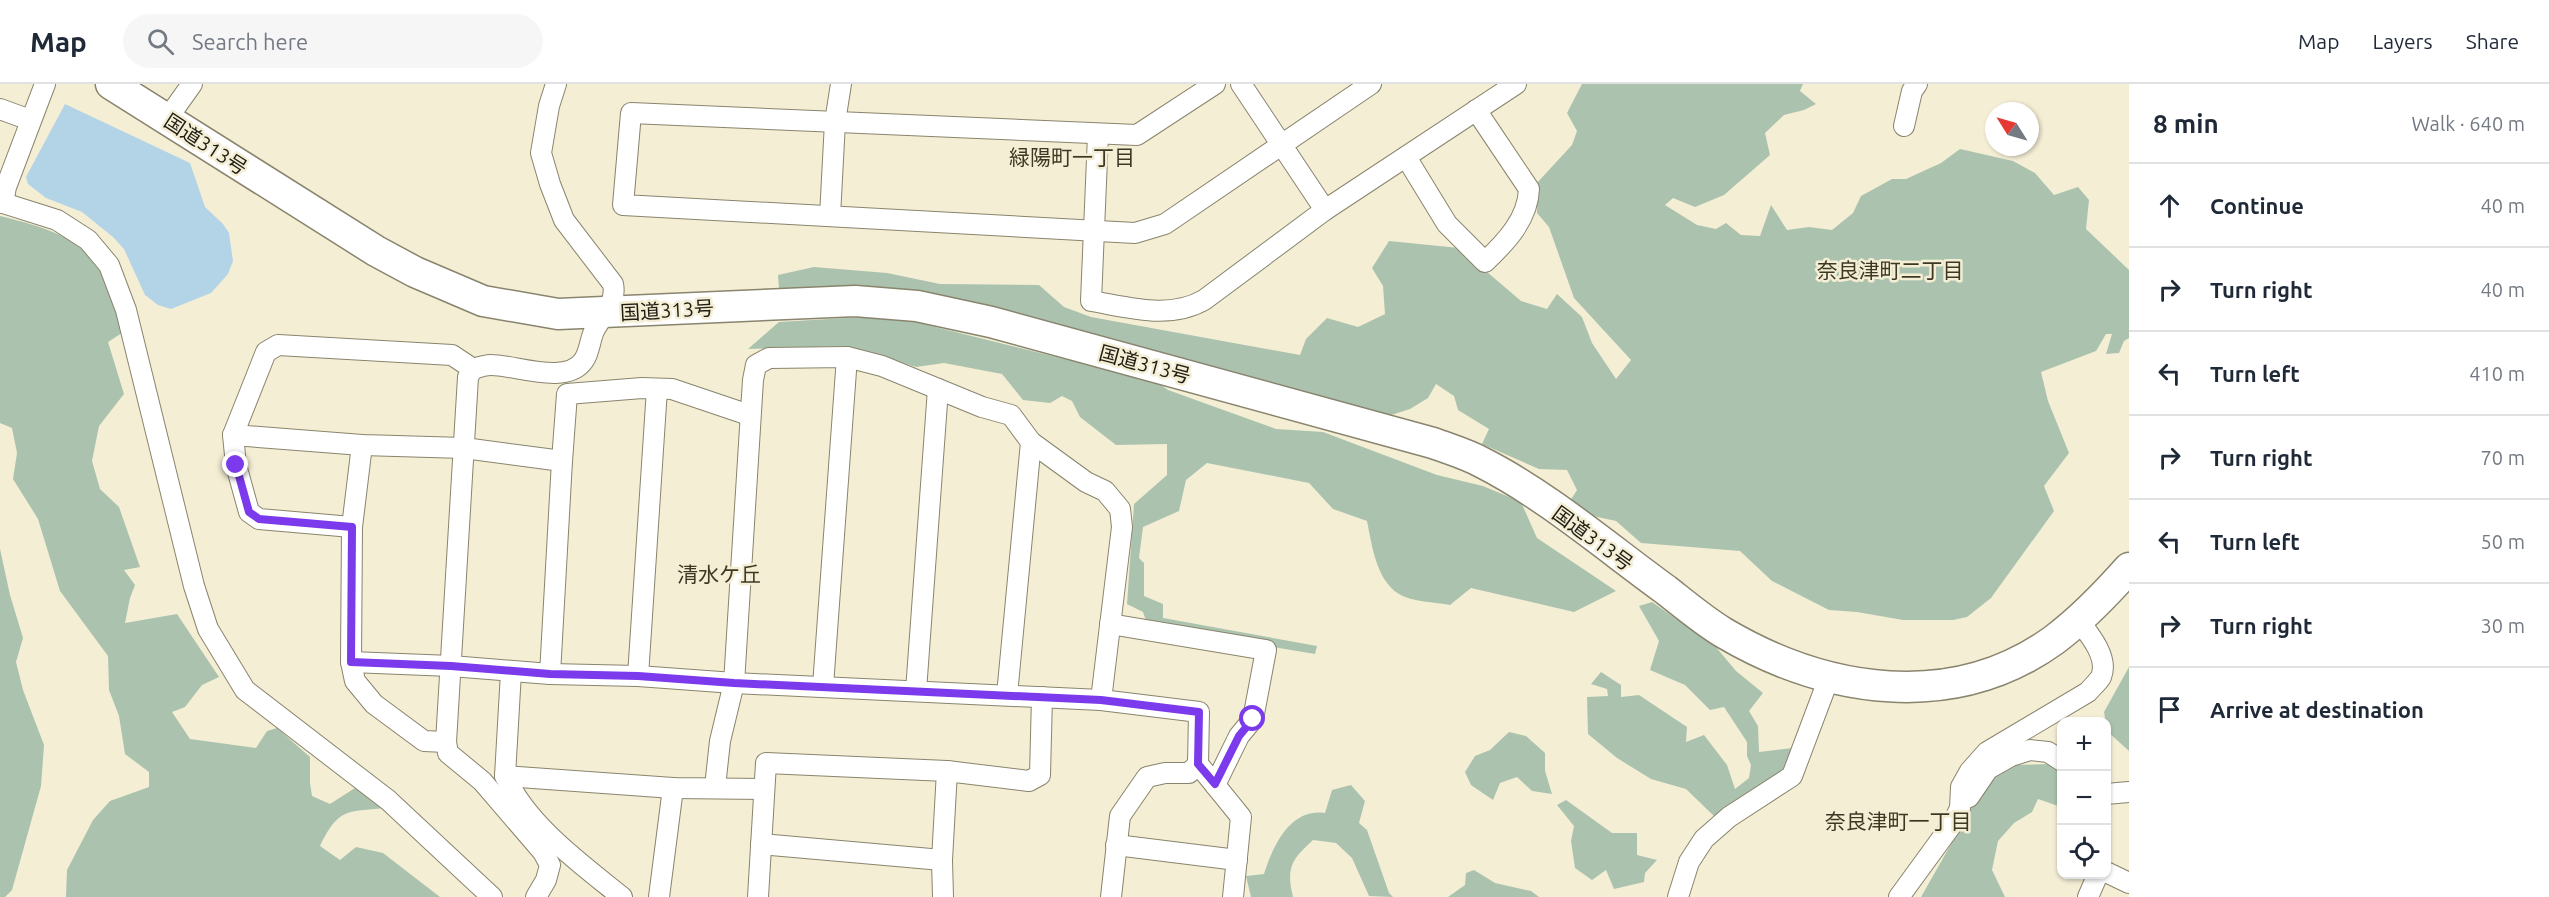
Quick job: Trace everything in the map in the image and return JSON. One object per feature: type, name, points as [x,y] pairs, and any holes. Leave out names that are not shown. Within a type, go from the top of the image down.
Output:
[{"type":"highway","name":"国道313号","points":[[111,84],[173,101],[376,251],[454,290],[483,301],[558,314],[605,314],[826,301],[917,306],[991,322],[1433,443],[1483,462],[1535,495],[1723,632],[1790,666],[1826,678],[1902,688],[1966,681],[2024,659],[2079,621],[2129,568]]},
{"type":"street","points":[[45,84],[2,202],[57,220],[88,240],[109,265],[126,310],[194,586],[208,629],[245,690],[388,800],[492,897]]},
{"type":"street","points":[[173,101],[192,84]]},
{"type":"street","points":[[536,897],[546,880],[550,865],[543,852],[482,782],[448,753],[446,742],[468,377],[473,369],[490,365],[551,373],[569,370],[584,361],[594,331],[615,294],[612,284],[564,220],[549,184],[541,153],[549,106],[556,84]]},
{"type":"street","points":[[830,216],[835,122],[841,84]]},
{"type":"street","points":[[1215,84],[1137,135],[631,113],[622,205],[1135,233],[1165,224],[1371,84]]},
{"type":"street","points":[[1241,84],[1325,210]]},
{"type":"street","points":[[1098,135],[1091,301],[1173,311],[1189,308],[1204,300],[1325,210],[1516,84]]},
{"type":"street","points":[[1904,126],[1912,91],[1917,84]]},
{"type":"street","points":[[0,109],[30,120]]},
{"type":"street","points":[[1406,157],[1447,224],[1485,262],[1509,239],[1528,199],[1528,189],[1476,110]]},
{"type":"street","points":[[352,527],[259,519],[249,512],[236,465],[233,435],[266,352],[278,345],[452,355],[473,369]]},
{"type":"street","points":[[823,686],[847,357]]},
{"type":"street","points":[[715,787],[720,741],[734,683],[749,415],[756,365],[769,358],[847,357],[882,366],[982,407],[1011,415],[1031,442],[1086,482],[1105,491],[1120,509],[1122,527],[1101,700]]},
{"type":"street","points":[[550,674],[567,394],[642,388],[672,389],[749,415]]},
{"type":"street","points":[[638,676],[657,389]]},
{"type":"street","points":[[916,691],[938,389]]},
{"type":"street","points":[[233,435],[362,445],[464,448],[562,461]]},
{"type":"street","points":[[1007,695],[1031,442]]},
{"type":"street","points":[[362,445],[352,527],[351,662],[355,681],[374,704],[424,741],[446,742]]},
{"type":"street","points":[[1899,897],[1953,823],[1960,808],[1961,787],[1982,756],[2088,692],[2100,677],[2103,664],[2093,639],[2079,621]]},
{"type":"street","points":[[1110,624],[1266,651],[1253,719],[1239,736],[1215,784]]},
{"type":"street","points":[[351,662],[451,666],[510,672],[638,676],[734,683],[1101,700],[1199,712],[1198,764],[1241,817],[1233,897]]},
{"type":"street","points":[[510,672],[505,776],[511,789],[559,848],[622,897]]},
{"type":"street","points":[[1678,897],[1689,862],[1704,838],[1729,817],[1792,776],[1824,691],[1826,678]]},
{"type":"street","points":[[758,897],[765,763],[947,771],[1029,781],[1040,775],[1042,697]]},
{"type":"street","points":[[1961,800],[1969,797],[1988,769],[2011,756],[2030,750],[2048,752],[2057,758]]},
{"type":"street","points":[[1111,897],[1120,816],[1147,777],[1165,773],[1189,773],[1198,764]]},
{"type":"street","points":[[943,897],[942,860],[947,771]]},
{"type":"street","points":[[505,776],[673,788],[764,789]]},
{"type":"street","points":[[659,897],[673,788]]},
{"type":"street","points":[[2111,794],[2129,792]]},
{"type":"street","points":[[761,844],[942,860]]},
{"type":"street","points":[[1116,845],[1237,860]]},
{"type":"street","points":[[2111,874],[2129,883]]},
{"type":"street","points":[[2088,897],[2096,879]]},
{"type":"green space","points":[[1582,84],[1803,84],[1800,91],[1816,104],[1784,115],[1765,133],[1770,155],[1724,195],[1695,207],[1673,198],[1665,205],[1697,225],[1716,229],[1726,223],[1741,235],[1760,236],[1771,205],[1787,230],[1809,227],[1832,230],[1853,213],[1861,196],[1892,179],[1906,179],[1941,163],[1960,149],[2013,161],[2035,173],[2054,195],[2078,187],[2089,200],[2086,229],[2129,270],[2129,338],[2124,341],[2119,353],[2106,354],[2112,334],[2106,334],[2096,351],[2041,372],[2048,401],[2069,453],[2044,486],[2054,511],[1991,598],[1967,617],[1953,620],[1903,620],[1829,610],[1772,581],[1740,551],[1641,543],[1616,521],[1584,514],[1568,504],[1577,490],[1567,470],[1539,469],[1482,444],[1489,429],[1458,410],[1454,396],[1436,384],[1428,398],[1410,409],[1385,417],[894,289],[779,289],[778,275],[814,267],[887,273],[940,284],[1039,285],[1064,307],[1091,317],[1300,355],[1306,339],[1327,318],[1358,327],[1385,314],[1383,286],[1372,268],[1389,241],[1459,248],[1521,301],[1547,309],[1557,294],[1582,317],[1592,343],[1616,379],[1631,360],[1574,298],[1549,227],[1537,213],[1536,184],[1572,145],[1577,131],[1567,113]]},
{"type":"green space","points":[[0,216],[47,230],[75,244],[98,265],[112,292],[122,333],[108,342],[124,394],[99,426],[92,461],[100,489],[119,507],[140,567],[124,570],[135,585],[125,623],[177,614],[219,677],[202,685],[185,707],[172,712],[190,739],[256,748],[267,731],[277,728],[310,757],[312,796],[330,804],[355,788],[385,808],[345,814],[333,825],[320,846],[340,860],[356,847],[383,853],[440,897],[66,897],[67,870],[93,820],[110,801],[149,787],[149,772],[125,754],[119,716],[109,690],[108,656],[60,591],[38,519],[13,479],[17,453],[12,428],[0,423]]},
{"type":"green space","points":[[862,317],[903,319],[1157,382],[1168,390],[1276,429],[1323,432],[1437,475],[1483,486],[1521,502],[1537,538],[1616,591],[1574,612],[1471,588],[1450,605],[1410,599],[1391,588],[1380,571],[1367,521],[1333,509],[1309,483],[1207,463],[1186,480],[1179,511],[1143,527],[1139,558],[1144,563],[1144,596],[1163,604],[1163,618],[1317,646],[1315,654],[1148,626],[1143,612],[1127,604],[1134,504],[1167,475],[1167,444],[1116,445],[1080,417],[1072,401],[1062,396],[1050,403],[1023,400],[1002,374],[944,363],[916,367],[848,346],[748,349],[779,322]]},
{"type":"green space","points":[[0,549],[10,595],[23,638],[16,662],[23,690],[44,745],[41,786],[12,890],[5,897],[0,897]]},
{"type":"green space","points":[[1652,602],[1715,646],[1736,671],[1763,693],[1749,711],[1758,726],[1759,752],[1792,748],[1783,775],[1715,817],[1686,789],[1651,779],[1617,758],[1588,734],[1587,697],[1608,696],[1607,689],[1591,684],[1601,672],[1621,685],[1621,697],[1639,695],[1687,727],[1686,742],[1704,735],[1727,765],[1735,789],[1749,778],[1751,765],[1747,756],[1747,742],[1724,707],[1710,710],[1685,685],[1650,670],[1659,641],[1639,606]]},
{"type":"green space","points":[[2129,667],[2129,751],[2111,735],[2111,717],[2105,717],[2104,712]]},
{"type":"green space","points":[[1509,732],[1526,736],[1545,753],[1545,771],[1552,794],[1532,791],[1517,777],[1500,783],[1493,800],[1471,785],[1465,772],[1475,756],[1490,750]]},
{"type":"green space","points":[[2052,764],[2057,767],[2057,806],[2038,799],[2032,812],[2014,823],[1998,841],[1992,870],[2005,897],[1921,897],[1967,816],[1974,796],[1994,773],[2010,765]]},
{"type":"green space","points":[[1351,785],[1365,801],[1359,823],[1367,830],[1389,893],[1393,897],[1369,896],[1352,858],[1336,843],[1313,840],[1292,865],[1290,879],[1293,897],[1251,897],[1246,876],[1264,874],[1272,852],[1285,831],[1302,816],[1325,813],[1332,790]]},
{"type":"green space","points":[[1566,800],[1612,833],[1637,833],[1637,855],[1657,860],[1645,873],[1644,882],[1614,889],[1606,870],[1592,880],[1575,868],[1571,841],[1574,826],[1557,805]]},
{"type":"green space","points":[[1474,870],[1495,883],[1531,891],[1539,897],[1448,897],[1465,885],[1466,873]]},
{"type":"water","points":[[65,104],[190,163],[205,207],[229,233],[233,261],[228,274],[211,293],[171,309],[158,305],[145,295],[124,249],[113,237],[82,212],[46,198],[28,184],[26,177]]},
{"type":"district","name":"緑陽町一丁目","points":[[1072,157]]},
{"type":"district","name":"奈良津町二丁目","points":[[1890,270]]},
{"type":"district","name":"清水ケ丘","points":[[719,574]]},
{"type":"district","name":"奈良津町一丁目","points":[[1898,821]]},
{"type":"route","points":[[236,465],[249,512],[259,519],[352,527],[351,662],[451,666],[510,672],[638,676],[734,683],[1101,700],[1199,712],[1198,764],[1215,784],[1239,736],[1253,719]]}]
